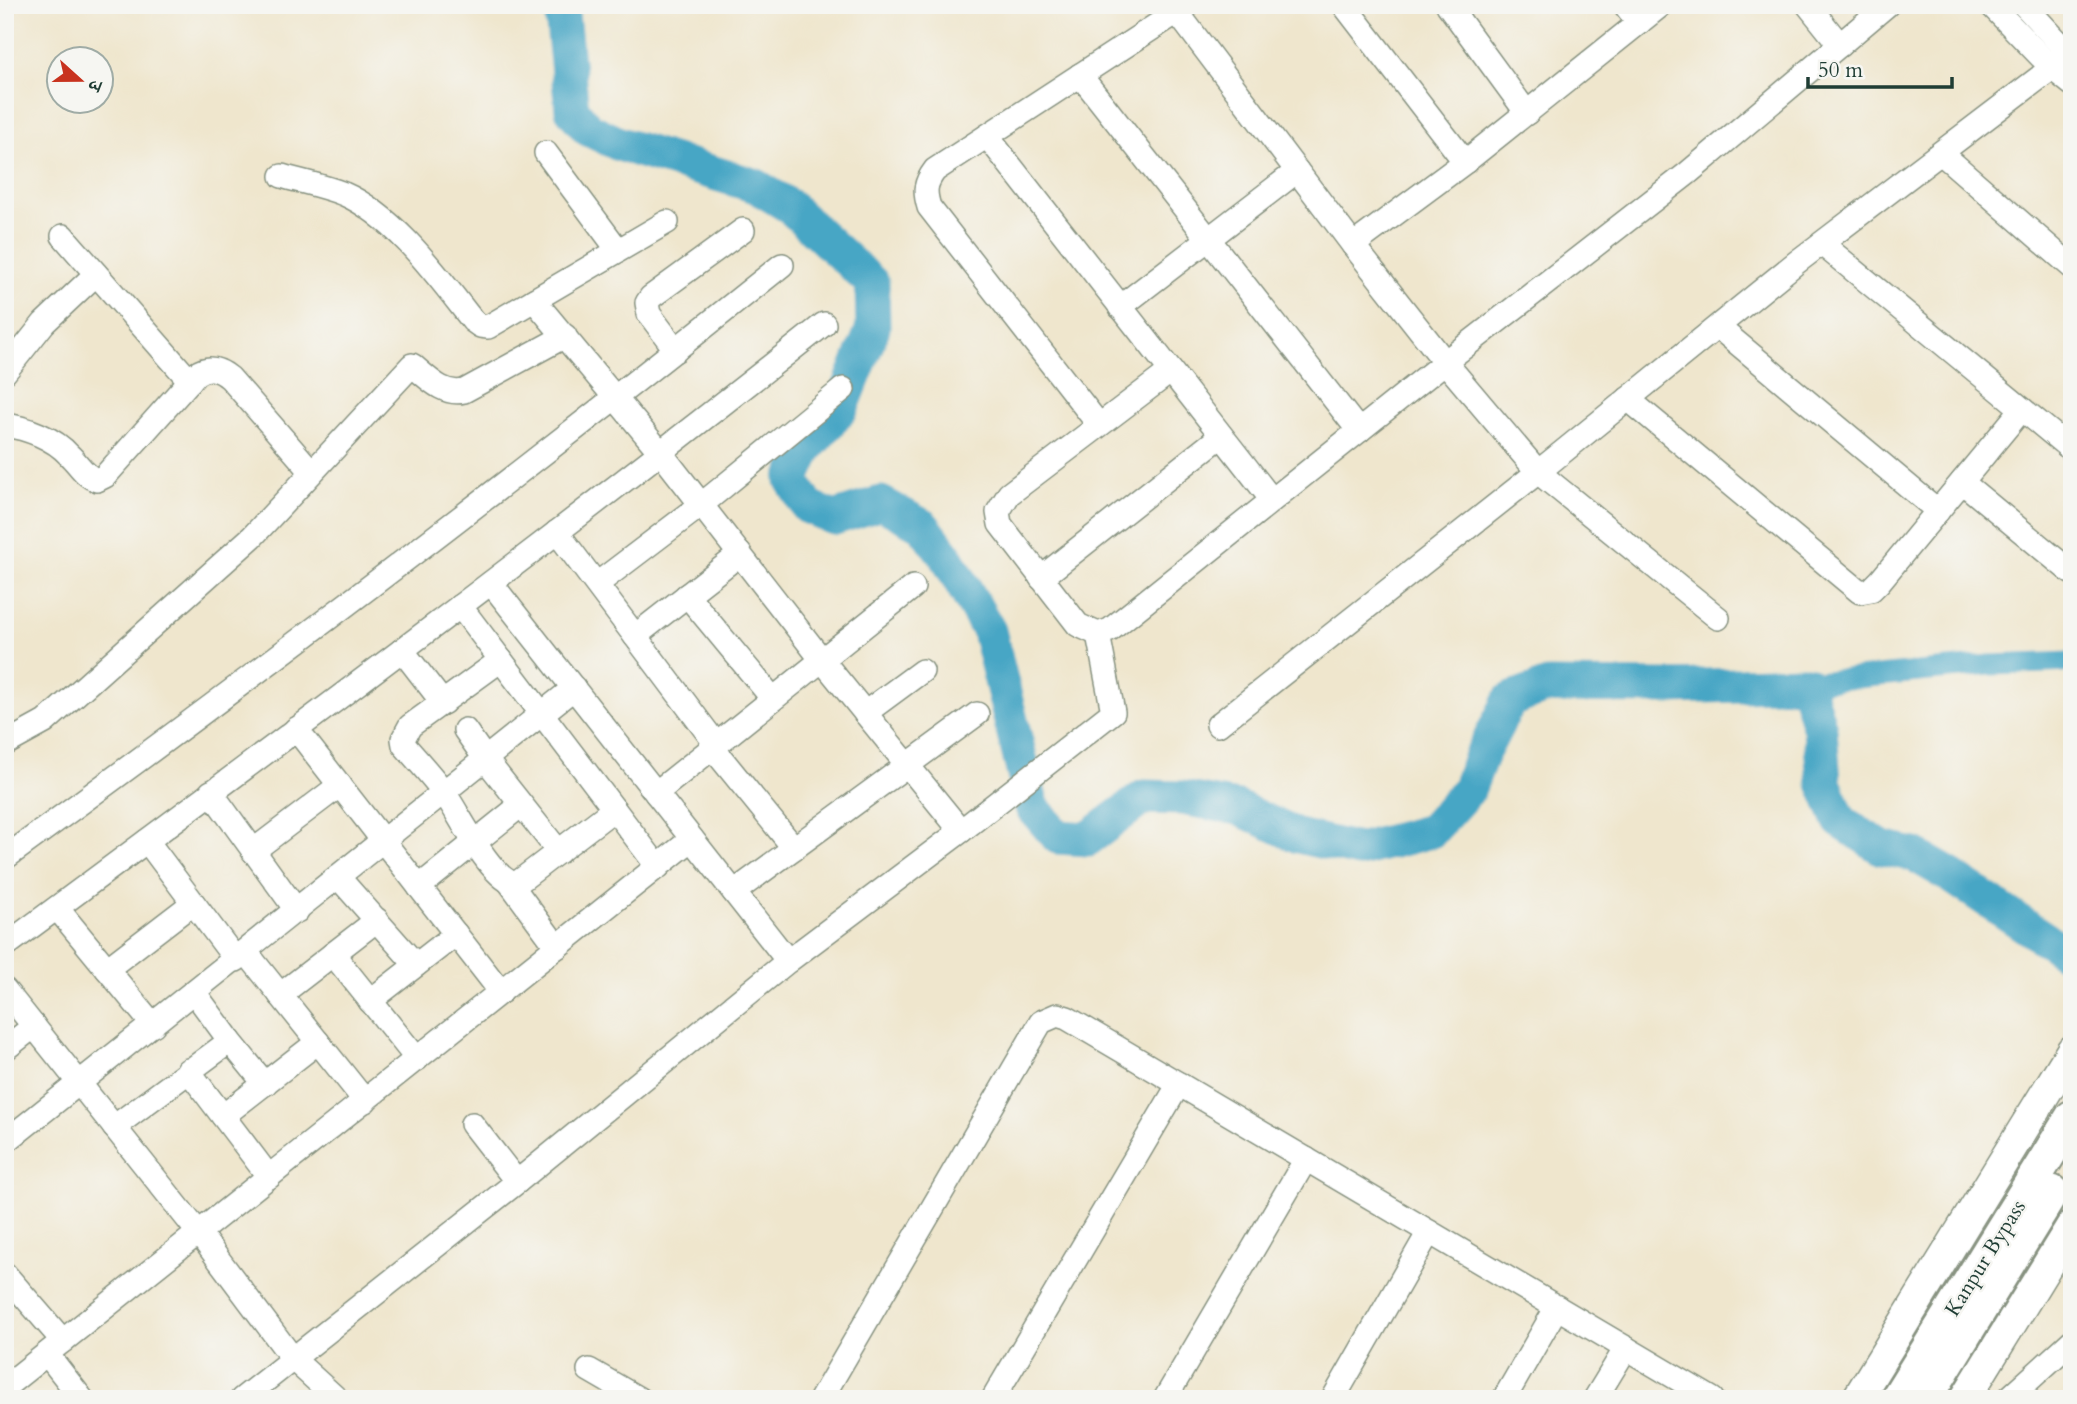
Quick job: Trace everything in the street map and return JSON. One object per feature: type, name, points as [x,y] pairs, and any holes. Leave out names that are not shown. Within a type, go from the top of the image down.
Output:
[{"type":"highway","name":"Kanpur Bypass","points":[[1897,1399],[2072,1116]]},
{"type":"highway","name":"Kanpur Bypass","points":[[1925,1399],[2072,1160]]},
{"type":"main road","points":[[1857,1399],[2072,1050]]},
{"type":"main road","points":[[1965,1399],[2072,1225]]},
{"type":"street","points":[[1344,5],[1465,162]]},
{"type":"street","points":[[1448,5],[1527,113]]},
{"type":"street","points":[[1353,245],[1527,113],[1632,14],[1661,5]]},
{"type":"street","points":[[1808,5],[1840,45]]},
{"type":"street","points":[[1171,371],[1009,494],[998,512],[1000,524],[1078,625],[1098,634],[1110,630],[1445,362],[1688,173],[1886,5]]},
{"type":"street","points":[[1992,5],[2063,59]]},
{"type":"street","points":[[2024,5],[2063,59],[2072,84]]},
{"type":"street","points":[[1099,425],[929,207],[925,195],[926,183],[935,170],[1179,8],[1353,245],[1445,362],[1538,472],[1718,618]]},
{"type":"street","points":[[1218,725],[1822,244],[2063,59]]},
{"type":"street","points":[[1080,75],[1359,431]]},
{"type":"street","points":[[987,136],[1272,500]]},
{"type":"street","points":[[546,153],[618,250]]},
{"type":"street","points":[[1941,153],[2072,267]]},
{"type":"street","points":[[1120,307],[1297,171]]},
{"type":"street","points":[[282,176],[343,194],[375,213],[428,263],[480,326],[488,327],[667,222]]},
{"type":"street","points":[[676,350],[649,314],[647,303],[651,297],[743,230]]},
{"type":"street","points":[[63,236],[190,381]]},
{"type":"street","points":[[1822,244],[2072,450]]},
{"type":"street","points":[[5,858],[330,618],[616,398],[782,265]]},
{"type":"street","points":[[5,372],[29,339],[96,274]]},
{"type":"street","points":[[534,300],[661,453],[822,660],[961,831]]},
{"type":"street","points":[[5,946],[491,583],[824,324]]},
{"type":"street","points":[[1718,327],[1938,511]]},
{"type":"street","points":[[5,744],[45,722],[252,537],[412,365],[439,387],[455,393],[464,391],[565,336]]},
{"type":"street","points":[[5,425],[20,427],[59,446],[90,478],[97,480],[105,476],[190,381],[204,369],[222,372],[312,472]]},
{"type":"street","points":[[597,584],[701,505],[844,389]]},
{"type":"street","points":[[1628,399],[1860,592],[1871,590],[1880,582],[2022,409]]},
{"type":"street","points":[[1041,578],[1222,436]]},
{"type":"street","points":[[1962,482],[2072,573]]},
{"type":"street","points":[[558,532],[716,744],[716,752],[794,848]]},
{"type":"street","points":[[635,636],[740,554]]},
{"type":"street","points":[[491,583],[788,961]]},
{"type":"street","points":[[656,793],[913,587]]},
{"type":"street","points":[[687,596],[774,699]]},
{"type":"street","points":[[460,606],[658,867]]},
{"type":"street","points":[[242,1399],[517,1182],[788,961],[1113,712],[1098,634]]},
{"type":"street","points":[[402,649],[443,703]]},
{"type":"street","points":[[501,660],[410,726],[403,738],[404,745],[444,793],[474,842],[510,883],[557,947]]},
{"type":"street","points":[[865,713],[922,671]]},
{"type":"street","points":[[5,1142],[340,878],[574,688]]},
{"type":"street","points":[[734,892],[977,714]]},
{"type":"street","points":[[296,729],[501,992]]},
{"type":"street","points":[[465,730],[559,852]]},
{"type":"street","points":[[253,851],[340,785]]},
{"type":"street","points":[[211,792],[297,911]]},
{"type":"street","points":[[419,887],[521,805]]},
{"type":"street","points":[[510,883],[516,884],[523,880],[614,809]]},
{"type":"street","points":[[5,1387],[692,839]]},
{"type":"street","points":[[146,841],[193,903],[280,995],[365,1101]]},
{"type":"street","points":[[340,878],[416,965]]},
{"type":"street","points":[[107,969],[193,903]]},
{"type":"street","points":[[57,908],[153,1025]]},
{"type":"street","points":[[280,995],[377,920]]},
{"type":"street","points":[[370,1001],[456,934]]},
{"type":"street","points":[[333,954],[417,1059]]},
{"type":"street","points":[[5,990],[198,1232],[293,1359],[337,1399]]},
{"type":"street","points":[[194,992],[265,1084]]},
{"type":"street","points":[[821,1399],[1041,1022],[1057,1014],[1712,1399]]},
{"type":"street","points":[[5,1049],[34,1026]]},
{"type":"street","points":[[114,1126],[230,1041]]},
{"type":"street","points":[[223,1116],[318,1042]]},
{"type":"street","points":[[188,1070],[269,1177]]},
{"type":"street","points":[[993,1399],[1179,1084]]},
{"type":"street","points":[[472,1124],[517,1182]]},
{"type":"street","points":[[1165,1399],[1306,1159]]},
{"type":"street","points":[[1333,1399],[1429,1232]]},
{"type":"street","points":[[5,1273],[55,1348],[82,1399]]},
{"type":"street","points":[[1504,1399],[1557,1307]]},
{"type":"street","points":[[1981,1372],[2007,1399],[2072,1341]]},
{"type":"street","points":[[1595,1399],[1626,1348]]},
{"type":"street","points":[[589,1370],[639,1399]]},
{"type":"waterway","points":[[561,5],[572,110],[588,129],[619,144],[756,186],[789,206],[872,283],[873,328],[841,409],[806,449],[792,480],[808,507],[834,518],[881,503],[923,526],[946,556],[989,631],[1032,807],[1058,837],[1088,839],[1144,797],[1182,798],[1238,808],[1298,836],[1359,850],[1431,831],[1468,790],[1481,756],[1510,700],[1548,686],[1669,687],[1806,683],[1820,729],[1824,783],[1840,821],[1882,848],[1915,855],[1948,874],[2072,957]]},
{"type":"waterway","points":[[1806,683],[1990,665],[2072,662]]}]
